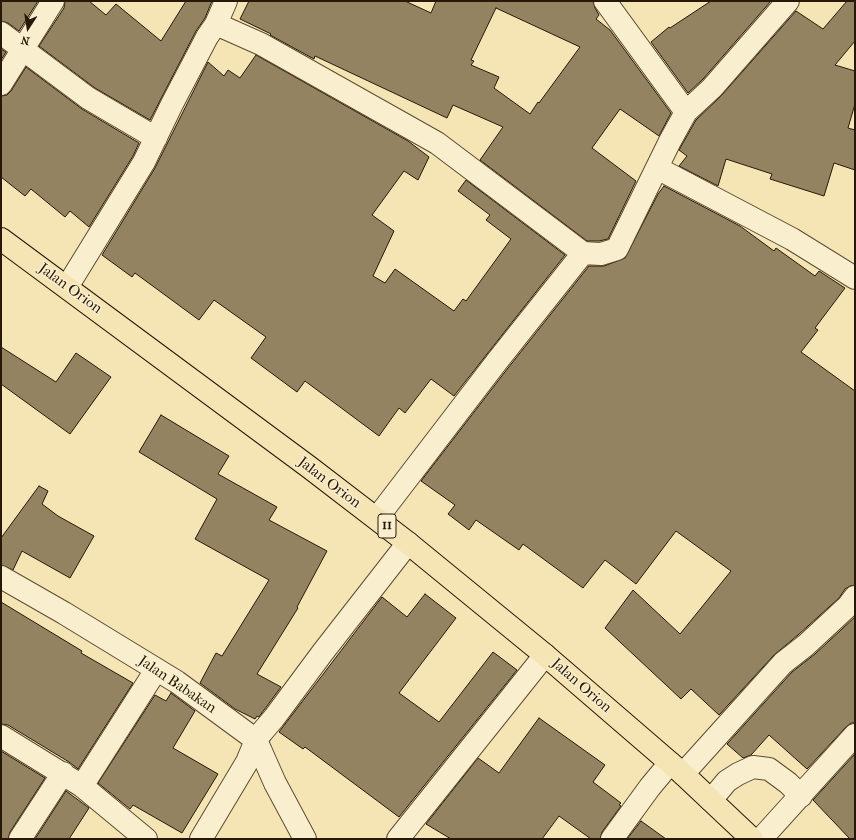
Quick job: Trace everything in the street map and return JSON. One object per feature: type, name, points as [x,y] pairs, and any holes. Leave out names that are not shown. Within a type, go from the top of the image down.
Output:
[{"type":"highway","name":"Jalan Orion","points":[[1,239],[377,518],[545,655],[677,769],[752,839]]},
{"type":"street","points":[[1,84],[53,1]]},
{"type":"street","points":[[67,287],[144,162],[207,37],[216,24],[226,1]]},
{"type":"street","points":[[605,1],[686,112]]},
{"type":"street","points":[[216,24],[261,44],[437,143],[583,253],[601,254],[617,249],[686,112],[712,88],[788,1]]},
{"type":"street","points":[[1,33],[88,98],[156,138]]},
{"type":"street","points":[[657,168],[792,239],[855,278]]},
{"type":"street","points":[[377,518],[498,360],[583,253]]},
{"type":"street","points":[[201,839],[264,730],[408,543]]},
{"type":"street","name":"Jalan Babakan","points":[[1,577],[70,617],[156,670],[264,730]]},
{"type":"street","points":[[612,839],[650,787],[677,769],[783,663],[806,645],[848,606],[855,597]]},
{"type":"street","points":[[398,839],[545,655]]},
{"type":"street","points":[[82,786],[156,670]]},
{"type":"street","points":[[264,730],[274,783],[305,839]]},
{"type":"street","points":[[761,839],[855,735]]},
{"type":"street","points":[[1,736],[82,786],[146,839]]},
{"type":"street","points":[[711,800],[727,781],[753,767],[769,769],[788,783],[801,796]]},
{"type":"street","points":[[20,839],[63,773]]},
{"type":"building","points":[[1,1],[38,1],[19,31],[8,23],[1,21]]},
{"type":"building","points":[[65,1],[89,1],[106,15],[116,4],[161,41],[186,1],[212,1],[205,18],[196,31],[150,120],[95,88],[39,46],[64,8]]},
{"type":"building","points":[[249,1],[405,1],[431,13],[436,1],[593,1],[599,15],[596,19],[610,30],[671,113],[659,136],[620,109],[592,148],[636,181],[608,239],[587,241],[480,160],[503,127],[453,105],[447,118],[315,56],[314,59],[270,35],[271,34],[240,19]],"holes":[[[496,8],[580,47],[530,114],[494,88],[499,77],[471,65],[474,61],[471,60]]]},
{"type":"building","points":[[711,1],[771,1],[703,79],[688,93],[651,42],[669,27],[670,28]]},
{"type":"building","points":[[847,1],[855,1],[855,41],[835,65],[855,71],[855,104],[848,128],[855,130],[855,170],[834,163],[824,196],[770,179],[772,174],[726,159],[718,186],[679,166],[687,156],[679,150],[696,120],[721,96],[796,11],[823,29]]},
{"type":"building","points":[[1,49],[6,52],[1,60]]},
{"type":"building","points":[[256,55],[408,141],[429,157],[418,180],[404,171],[372,215],[394,231],[373,276],[385,283],[395,269],[454,311],[463,299],[466,301],[511,239],[486,220],[490,215],[458,191],[466,180],[565,255],[454,396],[431,379],[405,413],[399,408],[379,436],[305,381],[297,392],[251,358],[266,337],[214,300],[199,320],[135,273],[132,277],[102,255],[155,168],[208,62],[224,76],[228,70],[240,78]]},
{"type":"building","points":[[26,67],[82,109],[139,143],[133,156],[89,227],[70,211],[65,217],[31,189],[25,196],[1,177],[1,96],[7,95],[11,91]]},
{"type":"building","points":[[664,186],[740,226],[774,251],[776,248],[815,276],[819,271],[845,288],[815,328],[818,330],[801,352],[855,391],[855,585],[845,589],[839,598],[774,655],[719,715],[691,689],[681,699],[605,628],[633,590],[680,634],[731,571],[676,531],[636,584],[605,560],[583,588],[523,544],[519,550],[476,520],[469,530],[448,514],[455,505],[421,481],[589,266],[604,266],[625,258],[658,194]]},
{"type":"building","points":[[1,347],[56,382],[76,353],[111,377],[70,434],[1,384]]},
{"type":"building","points":[[161,415],[229,456],[218,474],[277,507],[269,520],[327,551],[297,607],[298,608],[257,674],[281,687],[259,717],[257,716],[255,719],[235,709],[200,683],[216,653],[222,656],[269,580],[195,539],[217,499],[139,452]]},
{"type":"building","points":[[39,486],[48,491],[42,504],[58,516],[94,536],[70,578],[22,551],[13,570],[1,565],[1,538]]},
{"type":"building","points":[[425,594],[456,618],[399,693],[439,722],[493,652],[517,670],[399,817],[305,747],[303,749],[279,732],[382,597],[407,617]]},
{"type":"building","points":[[1,602],[82,651],[81,653],[133,683],[78,769],[8,725],[1,724]]},
{"type":"building","points":[[855,617],[855,723],[851,723],[846,727],[807,769],[769,735],[751,755],[743,758],[727,744],[792,672],[815,654]]},
{"type":"building","points":[[171,693],[195,711],[173,748],[218,774],[182,833],[133,805],[130,809],[98,783],[155,695],[166,701]]},
{"type":"building","points":[[539,718],[605,765],[593,782],[621,803],[619,805],[621,806],[602,832],[600,839],[591,839],[559,816],[542,839],[451,839],[426,824],[478,758],[499,773]]},
{"type":"building","points":[[1,751],[45,778],[10,832],[8,839],[1,839]]},
{"type":"building","points":[[855,754],[855,839],[850,839],[813,800]]},
{"type":"building","points":[[66,791],[89,808],[69,839],[35,839]]},
{"type":"building","points":[[641,821],[666,839],[627,839]]}]
